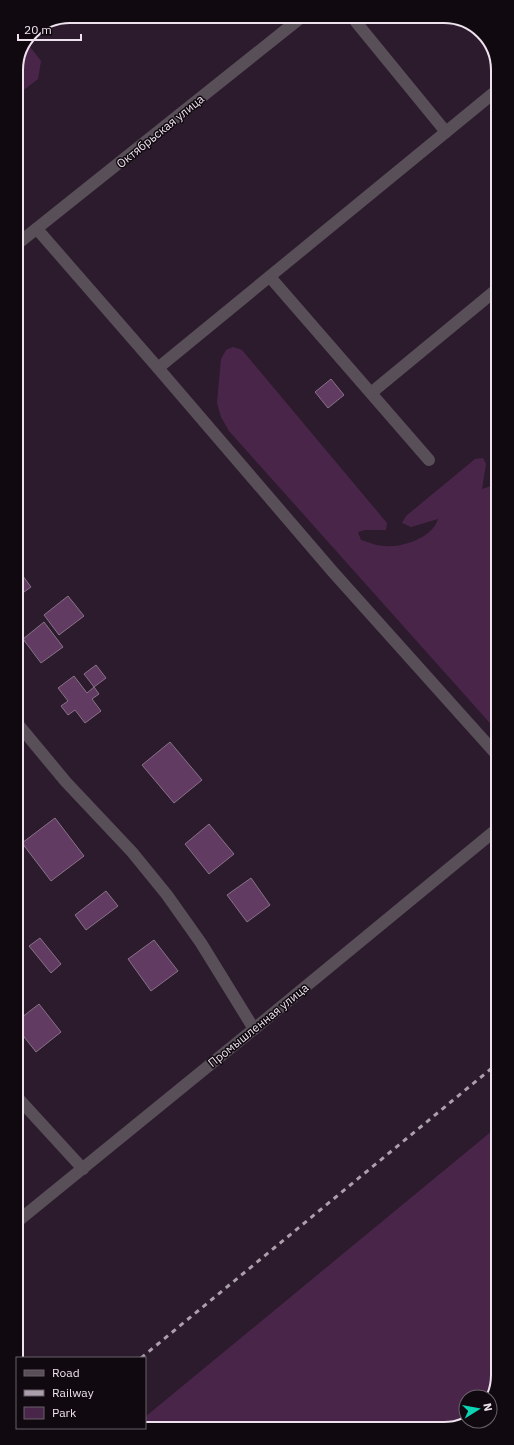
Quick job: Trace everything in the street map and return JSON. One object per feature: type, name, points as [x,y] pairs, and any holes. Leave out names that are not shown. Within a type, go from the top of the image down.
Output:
[{"type":"street","name":"Октябрьская улица","points":[[23,240],[294,23]]},
{"type":"street","points":[[357,23],[446,132]]},
{"type":"street","points":[[158,368],[491,95]]},
{"type":"street","points":[[37,229],[333,572],[491,748]]},
{"type":"street","points":[[270,277],[429,460]]},
{"type":"street","points":[[371,393],[491,294]]},
{"type":"street","points":[[23,730],[66,782],[132,852],[167,895],[201,943],[254,1029]]},
{"type":"street","name":"Промышленная улица","points":[[23,1216],[83,1169],[491,834]]},
{"type":"street","points":[[23,1103],[83,1169]]},
{"type":"green space","points":[[30,46],[41,61],[38,79],[23,91],[23,67]]},
{"type":"green space","points":[[233,347],[242,350],[387,523],[386,530],[365,530],[358,532],[361,540],[379,545],[392,546],[408,543],[424,536],[435,525],[438,519],[411,527],[402,523],[406,516],[475,459],[483,458],[486,464],[482,489],[491,486],[491,724],[229,431],[221,417],[217,403],[221,359],[226,350]]},
{"type":"green space","points":[[491,1132],[491,1381],[489,1389],[458,1389],[458,1419],[450,1422],[146,1422],[146,1416]]},
{"type":"building","points":[[331,379],[344,395],[328,408],[315,392]]},
{"type":"building","points":[[23,576],[31,587],[23,593]]},
{"type":"building","points":[[68,596],[84,616],[59,635],[44,615]]},
{"type":"building","points":[[44,622],[63,647],[41,663],[23,639]]},
{"type":"building","points":[[96,665],[106,678],[94,687],[84,674]]},
{"type":"building","points":[[74,676],[87,693],[94,687],[99,694],[92,699],[101,711],[85,723],[75,710],[68,715],[61,706],[68,701],[58,688]]},
{"type":"building","points":[[170,742],[202,780],[174,803],[142,765]]},
{"type":"building","points":[[55,818],[84,856],[51,881],[23,844],[23,842]]},
{"type":"building","points":[[209,824],[234,854],[209,874],[185,844]]},
{"type":"building","points":[[251,878],[270,905],[247,922],[227,895]]},
{"type":"building","points":[[106,891],[118,906],[86,930],[75,915]]},
{"type":"building","points":[[40,938],[61,964],[51,973],[29,946]]},
{"type":"building","points":[[154,940],[178,971],[151,991],[128,959]]},
{"type":"building","points":[[39,1004],[61,1032],[36,1052],[23,1036],[23,1016]]},
{"type":"railway","points":[[142,1357],[491,1069]]}]
